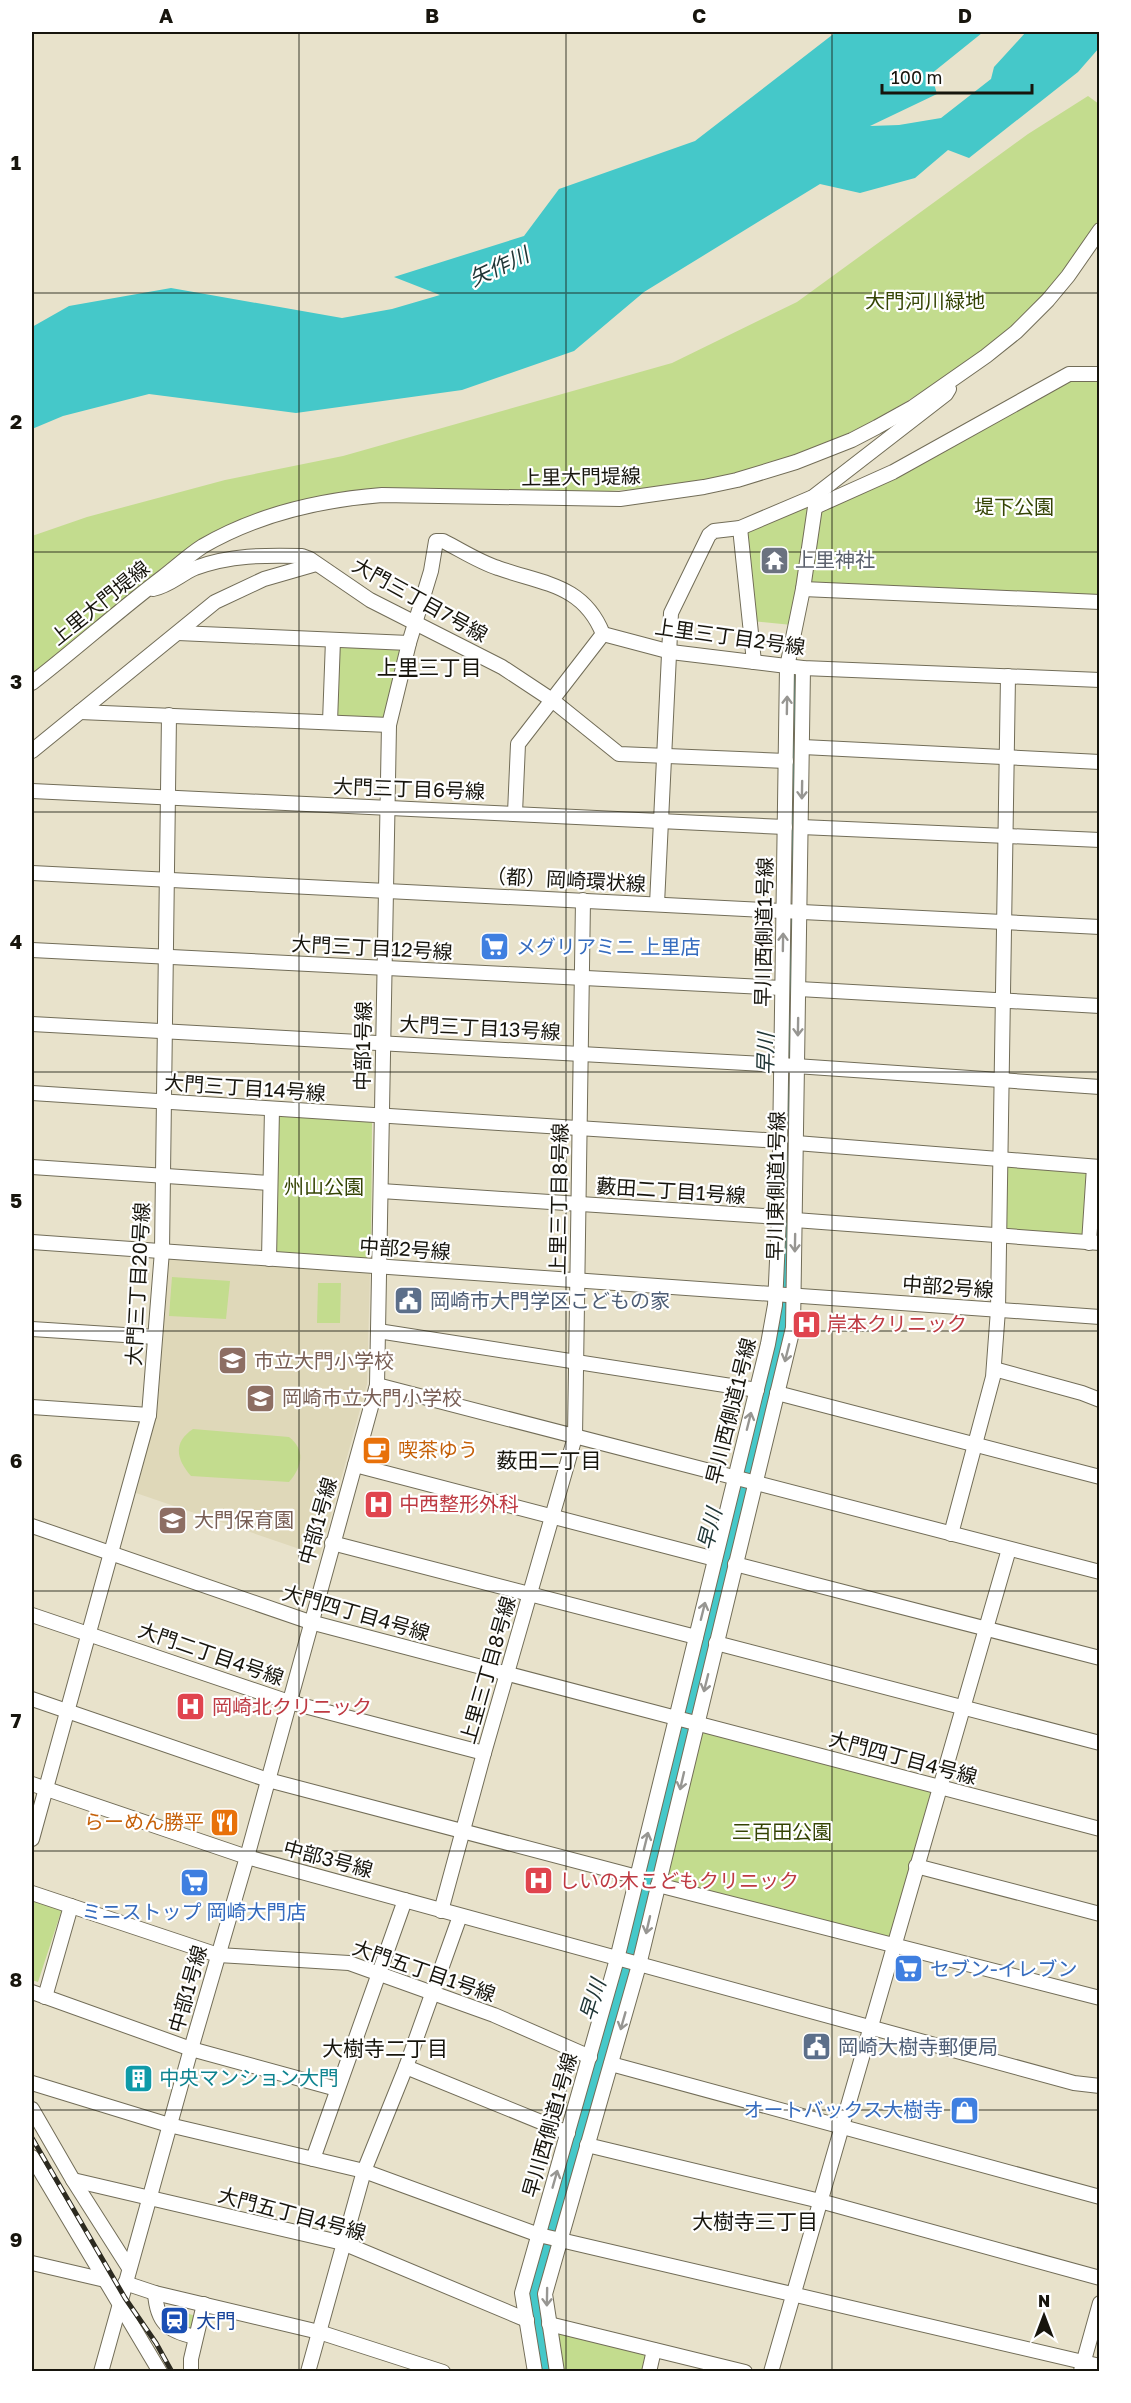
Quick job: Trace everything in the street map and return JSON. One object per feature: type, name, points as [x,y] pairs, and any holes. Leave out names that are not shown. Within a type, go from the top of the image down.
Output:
[{"type":"street","name":"上里大門堤線","points":[[32,683],[148,588],[201,548],[256,521],[293,509],[345,498],[382,495],[620,499],[737,480],[796,462],[852,440],[913,407],[1016,332],[1068,276],[1100,230]]},
{"type":"street","points":[[657,904],[671,652],[671,613],[709,535],[714,531],[740,528],[893,471],[1069,374],[1100,374]]},
{"type":"street","points":[[814,502],[946,394],[951,387],[952,379]]},
{"type":"street","name":"早川西側道1号線","points":[[535,2372],[522,2293],[617,1959],[768,1344],[776,1294],[787,667],[803,588],[814,502]]},
{"type":"street","points":[[740,528],[754,662]]},
{"type":"street","points":[[416,623],[431,572],[436,542],[443,542],[495,567],[564,588],[596,616],[603,634],[518,744],[515,813]]},
{"type":"street","name":"大門三丁目7号線","points":[[148,588],[155,589],[194,568],[248,555],[302,556],[370,600],[502,667],[552,700],[619,754],[786,761]]},
{"type":"street","points":[[32,751],[215,602],[264,579],[316,564]]},
{"type":"street","points":[[803,588],[1100,602]]},
{"type":"street","name":"中部1号線","points":[[101,2372],[169,2125],[247,1857],[377,1385],[389,725],[416,623]]},
{"type":"street","points":[[178,633],[409,643]]},
{"type":"street","name":"上里三丁目2号線","points":[[603,634],[671,652],[787,667],[1100,680]]},
{"type":"street","points":[[330,722],[333,640]]},
{"type":"street","name":"早川東側道1号線","points":[[735,1564],[793,1328],[803,668]]},
{"type":"street","points":[[951,1534],[994,1369],[998,1310],[1008,676]]},
{"type":"street","points":[[80,712],[389,725]]},
{"type":"street","name":"大門三丁目20号線","points":[[32,1839],[149,1415],[162,1251],[169,715]]},
{"type":"street","points":[[802,747],[1100,762]]},
{"type":"street","name":"大門三丁目6号線","points":[[32,791],[785,826]]},
{"type":"street","points":[[801,827],[1100,840]]},
{"type":"street","name":"（都）岡崎環状線","points":[[32,873],[1100,927]]},
{"type":"street","name":"上里三丁目8号線","points":[[441,1911],[575,1437],[583,900]]},
{"type":"street","name":"大門三丁目12号線","points":[[32,950],[782,988]]},
{"type":"street","points":[[799,989],[1100,1006]]},
{"type":"street","name":"大門三丁目13号線","points":[[32,1024],[798,1066],[1100,1087]]},
{"type":"street","name":"大門三丁目14号線","points":[[32,1093],[780,1141]]},
{"type":"street","points":[[269,1259],[272,1109]]},
{"type":"street","points":[[795,1220],[1094,1243],[1097,1167],[796,1143]]},
{"type":"street","points":[[32,1167],[270,1183]]},
{"type":"street","name":"藪田二丁目1号線","points":[[381,1191],[779,1217]]},
{"type":"street","name":"中部2号線","points":[[32,1242],[1100,1317]]},
{"type":"street","points":[[32,1329],[155,1337]]},
{"type":"street","points":[[378,1331],[757,1390]]},
{"type":"street","points":[[994,1369],[1100,1400]]},
{"type":"street","points":[[377,1385],[1100,1572]]},
{"type":"street","points":[[777,1393],[1100,1477]]},
{"type":"street","points":[[32,1407],[149,1415]]},
{"type":"street","points":[[355,1466],[715,1559]]},
{"type":"street","name":"大門四丁目4号線","points":[[32,1526],[310,1623],[1100,1829]]},
{"type":"street","points":[[333,1543],[696,1637]]},
{"type":"street","points":[[771,2372],[1009,1549]]},
{"type":"street","points":[[557,2372],[545,2294],[639,1965],[735,1564],[1100,1659]]},
{"type":"street","name":"大門二丁目4号線","points":[[32,1615],[89,1632],[289,1702],[484,1753]]},
{"type":"street","points":[[716,1643],[1100,1743]]},
{"type":"street","points":[[32,1699],[268,1780],[637,1877]]},
{"type":"street","name":"中部3号線","points":[[32,1784],[247,1857],[1074,2084],[1100,2086]]},
{"type":"street","points":[[916,1866],[1100,1914]]},
{"type":"street","points":[[658,1885],[1100,1998]]},
{"type":"street","name":"大門五丁目1号線","points":[[32,1893],[218,1955],[349,1963],[494,2015],[590,2057]]},
{"type":"street","points":[[313,2159],[405,1900]]},
{"type":"street","points":[[45,1997],[71,1906]]},
{"type":"street","points":[[308,2372],[342,2243],[364,2171],[406,2067],[460,1916]]},
{"type":"street","points":[[32,1992],[191,2049],[338,2089]]},
{"type":"street","points":[[611,2064],[1100,2197]]},
{"type":"street","points":[[406,2067],[568,2133]]},
{"type":"street","points":[[32,2083],[169,2125],[364,2171],[539,2235],[794,2295],[1082,2367],[1100,2366]]},
{"type":"street","points":[[32,2109],[73,2180],[129,2268]]},
{"type":"street","points":[[587,2145],[820,2202],[1100,2278]]},
{"type":"street","points":[[32,2157],[38,2176],[120,2304],[160,2372]]},
{"type":"street","name":"大門五丁目4号線","points":[[73,2180],[342,2243],[526,2320]]},
{"type":"street","points":[[32,2263],[105,2280]]},
{"type":"street","points":[[125,2283],[155,2293],[319,2332],[443,2372]]},
{"type":"street","points":[[155,2293],[160,2317],[168,2327],[176,2333],[195,2337]]},
{"type":"street","points":[[1082,2367],[1100,2303]]},
{"type":"street","points":[[191,2372],[195,2337],[204,2304]]},
{"type":"street","points":[[549,2324],[745,2372]]},
{"type":"street","points":[[648,2372],[654,2350]]},
{"type":"shaded area","name":"岡崎市立大門小学校","points":[[170,1258],[370,1273],[367,1384],[320,1556],[136,1493],[157,1411],[168,1260]]},
{"type":"green space","name":"大門河川緑地","points":[[1088,96],[1099,104],[1099,223],[1067,269],[1013,327],[963,366],[877,420],[823,445],[766,466],[699,482],[664,487],[533,493],[344,494],[186,551],[155,573],[32,675],[32,536],[87,517],[225,480],[343,456],[672,363],[797,302],[1028,134]]},
{"type":"green space","name":"堤下公園","points":[[1099,377],[1099,598],[813,585],[810,582],[819,511],[1071,378]]},
{"type":"green space","points":[[808,503],[810,507],[792,625],[752,621],[743,535],[749,529]]},
{"type":"green space","points":[[339,645],[399,647],[401,650],[383,719],[335,718]]},
{"type":"green space","name":"州山公園","points":[[280,1114],[370,1120],[372,1122],[371,1254],[366,1259],[274,1251],[276,1116]]},
{"type":"green space","points":[[1005,1166],[1087,1171],[1091,1175],[1083,1238],[1004,1229]]},
{"type":"green space","points":[[172,1277],[230,1281],[226,1319],[169,1316]]},
{"type":"green space","points":[[318,1283],[341,1283],[340,1323],[317,1323]]},
{"type":"green space","points":[[193,1429],[289,1437],[298,1447],[299,1465],[289,1482],[191,1476],[182,1464],[179,1446],[186,1434]]},
{"type":"green space","name":"三百田公園","points":[[703,1731],[929,1791],[932,1795],[892,1936],[888,1938],[667,1881],[664,1877],[699,1733]]},
{"type":"green space","points":[[32,1899],[62,1909],[38,1982],[32,1980]]},
{"type":"green space","points":[[170,2307],[195,2316],[193,2326],[183,2329],[175,2325],[162,2309]]},
{"type":"green space","points":[[561,2332],[647,2353],[646,2371],[563,2371],[557,2335]]},
{"type":"water","name":"矢作川","points":[[836,32],[992,32],[982,33],[931,74],[937,94],[870,126],[899,125],[941,118],[991,79],[994,67],[1026,32],[1099,32],[1099,48],[1078,72],[969,158],[948,150],[915,178],[860,193],[820,184],[644,292],[574,351],[462,390],[296,413],[149,394],[63,416],[32,429],[32,327],[69,306],[171,288],[342,318],[392,309],[440,295],[394,277],[524,236],[559,189],[695,141]]},
{"type":"waterway","name":"早川","points":[[793,875],[795,676]]},
{"type":"waterway","name":"早川","points":[[545,2372],[530,2287],[624,1972],[780,1339],[785,1307],[792,927]]},
{"type":"railway","points":[[32,2138],[125,2298],[156,2343],[172,2372]]},
{"type":"place","name":"上里神社","points":[[774,560]]},
{"type":"place","name":"メグリアミニ 上里店","points":[[495,947]]},
{"type":"place","name":"岡崎市大門学区こどもの家","points":[[409,1301]]},
{"type":"place","name":"岸本クリニック","points":[[806,1324]]},
{"type":"place","name":"市立大門小学校","points":[[233,1361]]},
{"type":"place","name":"岡崎市立大門小学校","points":[[261,1398]]},
{"type":"place","name":"喫茶ゆう","points":[[377,1450]]},
{"type":"place","name":"中西整形外科","points":[[378,1504]]},
{"type":"place","name":"大門保育園","points":[[173,1520]]},
{"type":"place","name":"岡崎北クリニック","points":[[191,1707]]},
{"type":"place","name":"らーめん勝平","points":[[225,1822]]},
{"type":"place","name":"しいの木こどもクリニック","points":[[538,1881]]},
{"type":"place","name":"ミニストップ 岡崎大門店","points":[[194,1882]]},
{"type":"place","name":"セブン-イレブン","points":[[909,1969]]},
{"type":"place","name":"岡崎大樹寺郵便局","points":[[817,2047]]},
{"type":"place","name":"中央マンション大門","points":[[138,2078]]},
{"type":"place","name":"オートバックス大樹寺","points":[[964,2110]]},
{"type":"place","name":"大門","points":[[175,2321]]},
{"type":"district","name":"上里三丁目","points":[[429,668]]},
{"type":"district","name":"薮田二丁目","points":[[549,1461]]},
{"type":"district","name":"大樹寺二丁目","points":[[385,2049]]},
{"type":"district","name":"大樹寺三丁目","points":[[755,2222]]}]
